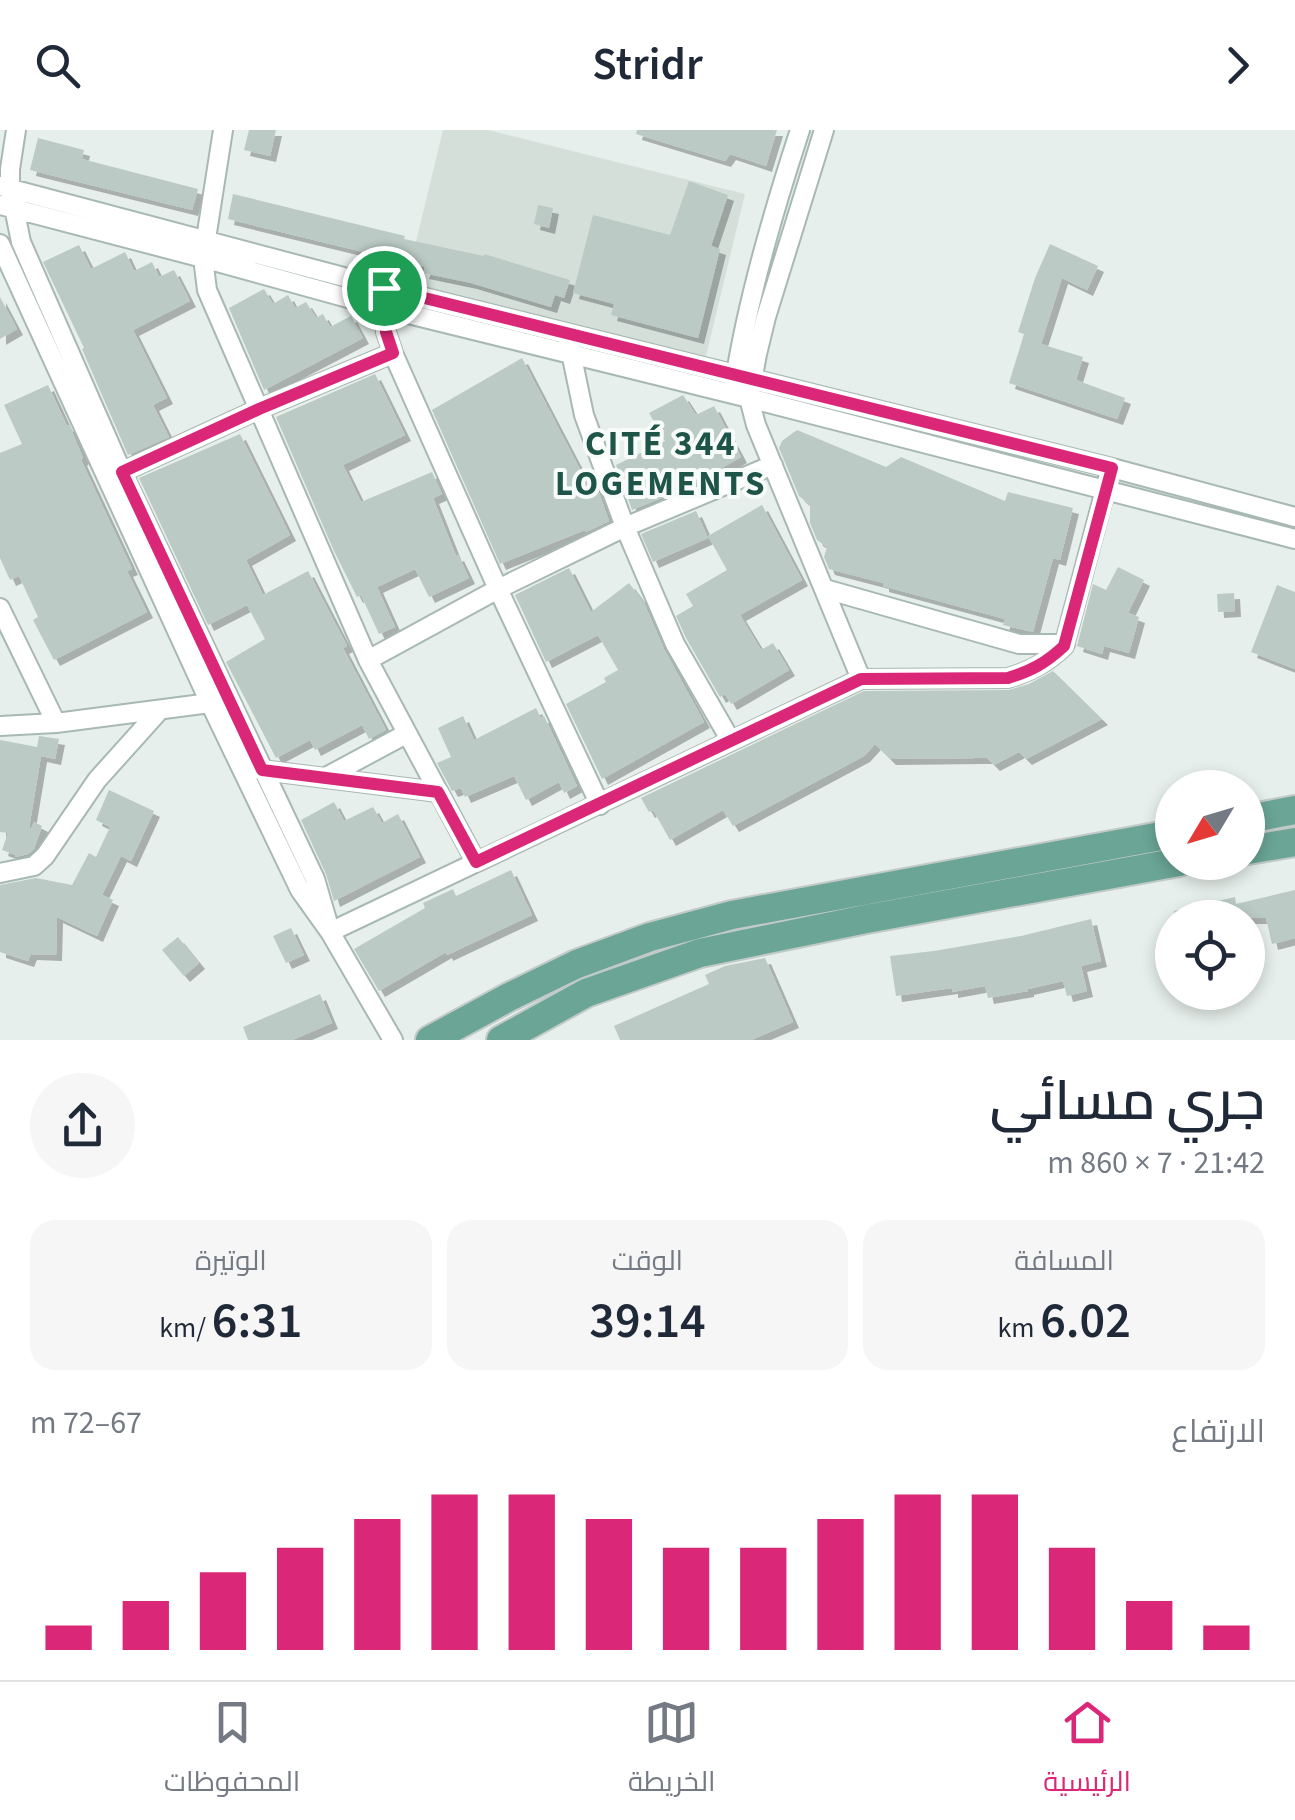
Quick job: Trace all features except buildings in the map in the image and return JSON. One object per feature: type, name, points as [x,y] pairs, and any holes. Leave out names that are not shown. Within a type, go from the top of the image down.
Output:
[{"type":"main road","points":[[1265,816],[1295,810]]},
{"type":"main road","points":[[430,1040],[577,964],[650,937],[732,915],[1155,837]]},
{"type":"main road","points":[[1265,847],[1295,842]]},
{"type":"main road","points":[[500,1040],[586,993],[700,953],[1155,867]]},
{"type":"street","points":[[16,130],[5,187],[6,207],[122,472],[314,879],[330,932]]},
{"type":"street","points":[[223,130],[204,248],[204,274],[212,306],[368,660],[476,862]]},
{"type":"street","points":[[800,130],[744,330],[741,396],[754,418],[861,679]]},
{"type":"street","points":[[744,376],[824,130]]},
{"type":"street","points":[[785,175],[808,182]]},
{"type":"street","points":[[5,187],[384,308],[1295,539]]},
{"type":"street","points":[[6,207],[384,288],[1295,516]]},
{"type":"street","points":[[0,244],[300,890],[330,932],[393,1040]]},
{"type":"street","points":[[384,288],[386,332],[393,353],[600,804]]},
{"type":"street","points":[[568,333],[584,415],[625,528],[675,644],[732,741]]},
{"type":"street","points":[[122,472],[393,353]]},
{"type":"street","points":[[368,660],[498,588],[773,465]]},
{"type":"street","points":[[330,932],[861,679],[1008,678],[1032,671],[1065,644],[1112,468]]},
{"type":"street","points":[[825,589],[1018,644],[1065,644]]},
{"type":"street","points":[[0,608],[56,723]]},
{"type":"street","points":[[0,726],[158,712],[210,703]]},
{"type":"street","points":[[0,872],[34,866],[45,856],[97,780],[158,712]]},
{"type":"street","points":[[325,777],[406,734]]},
{"type":"street","points":[[262,770],[438,792]]},
{"type":"shaded area","points":[[443,130],[488,130],[745,194],[706,356],[406,283]]},
{"type":"district","name":"CITÉ 344 LOGEMENTS","points":[[661,464]]},
{"type":"route","points":[[384,288],[1112,468],[1064,646],[1032,671],[1008,678],[861,679],[476,862],[438,792],[262,770],[122,472],[393,353],[386,332],[384,288]]}]
